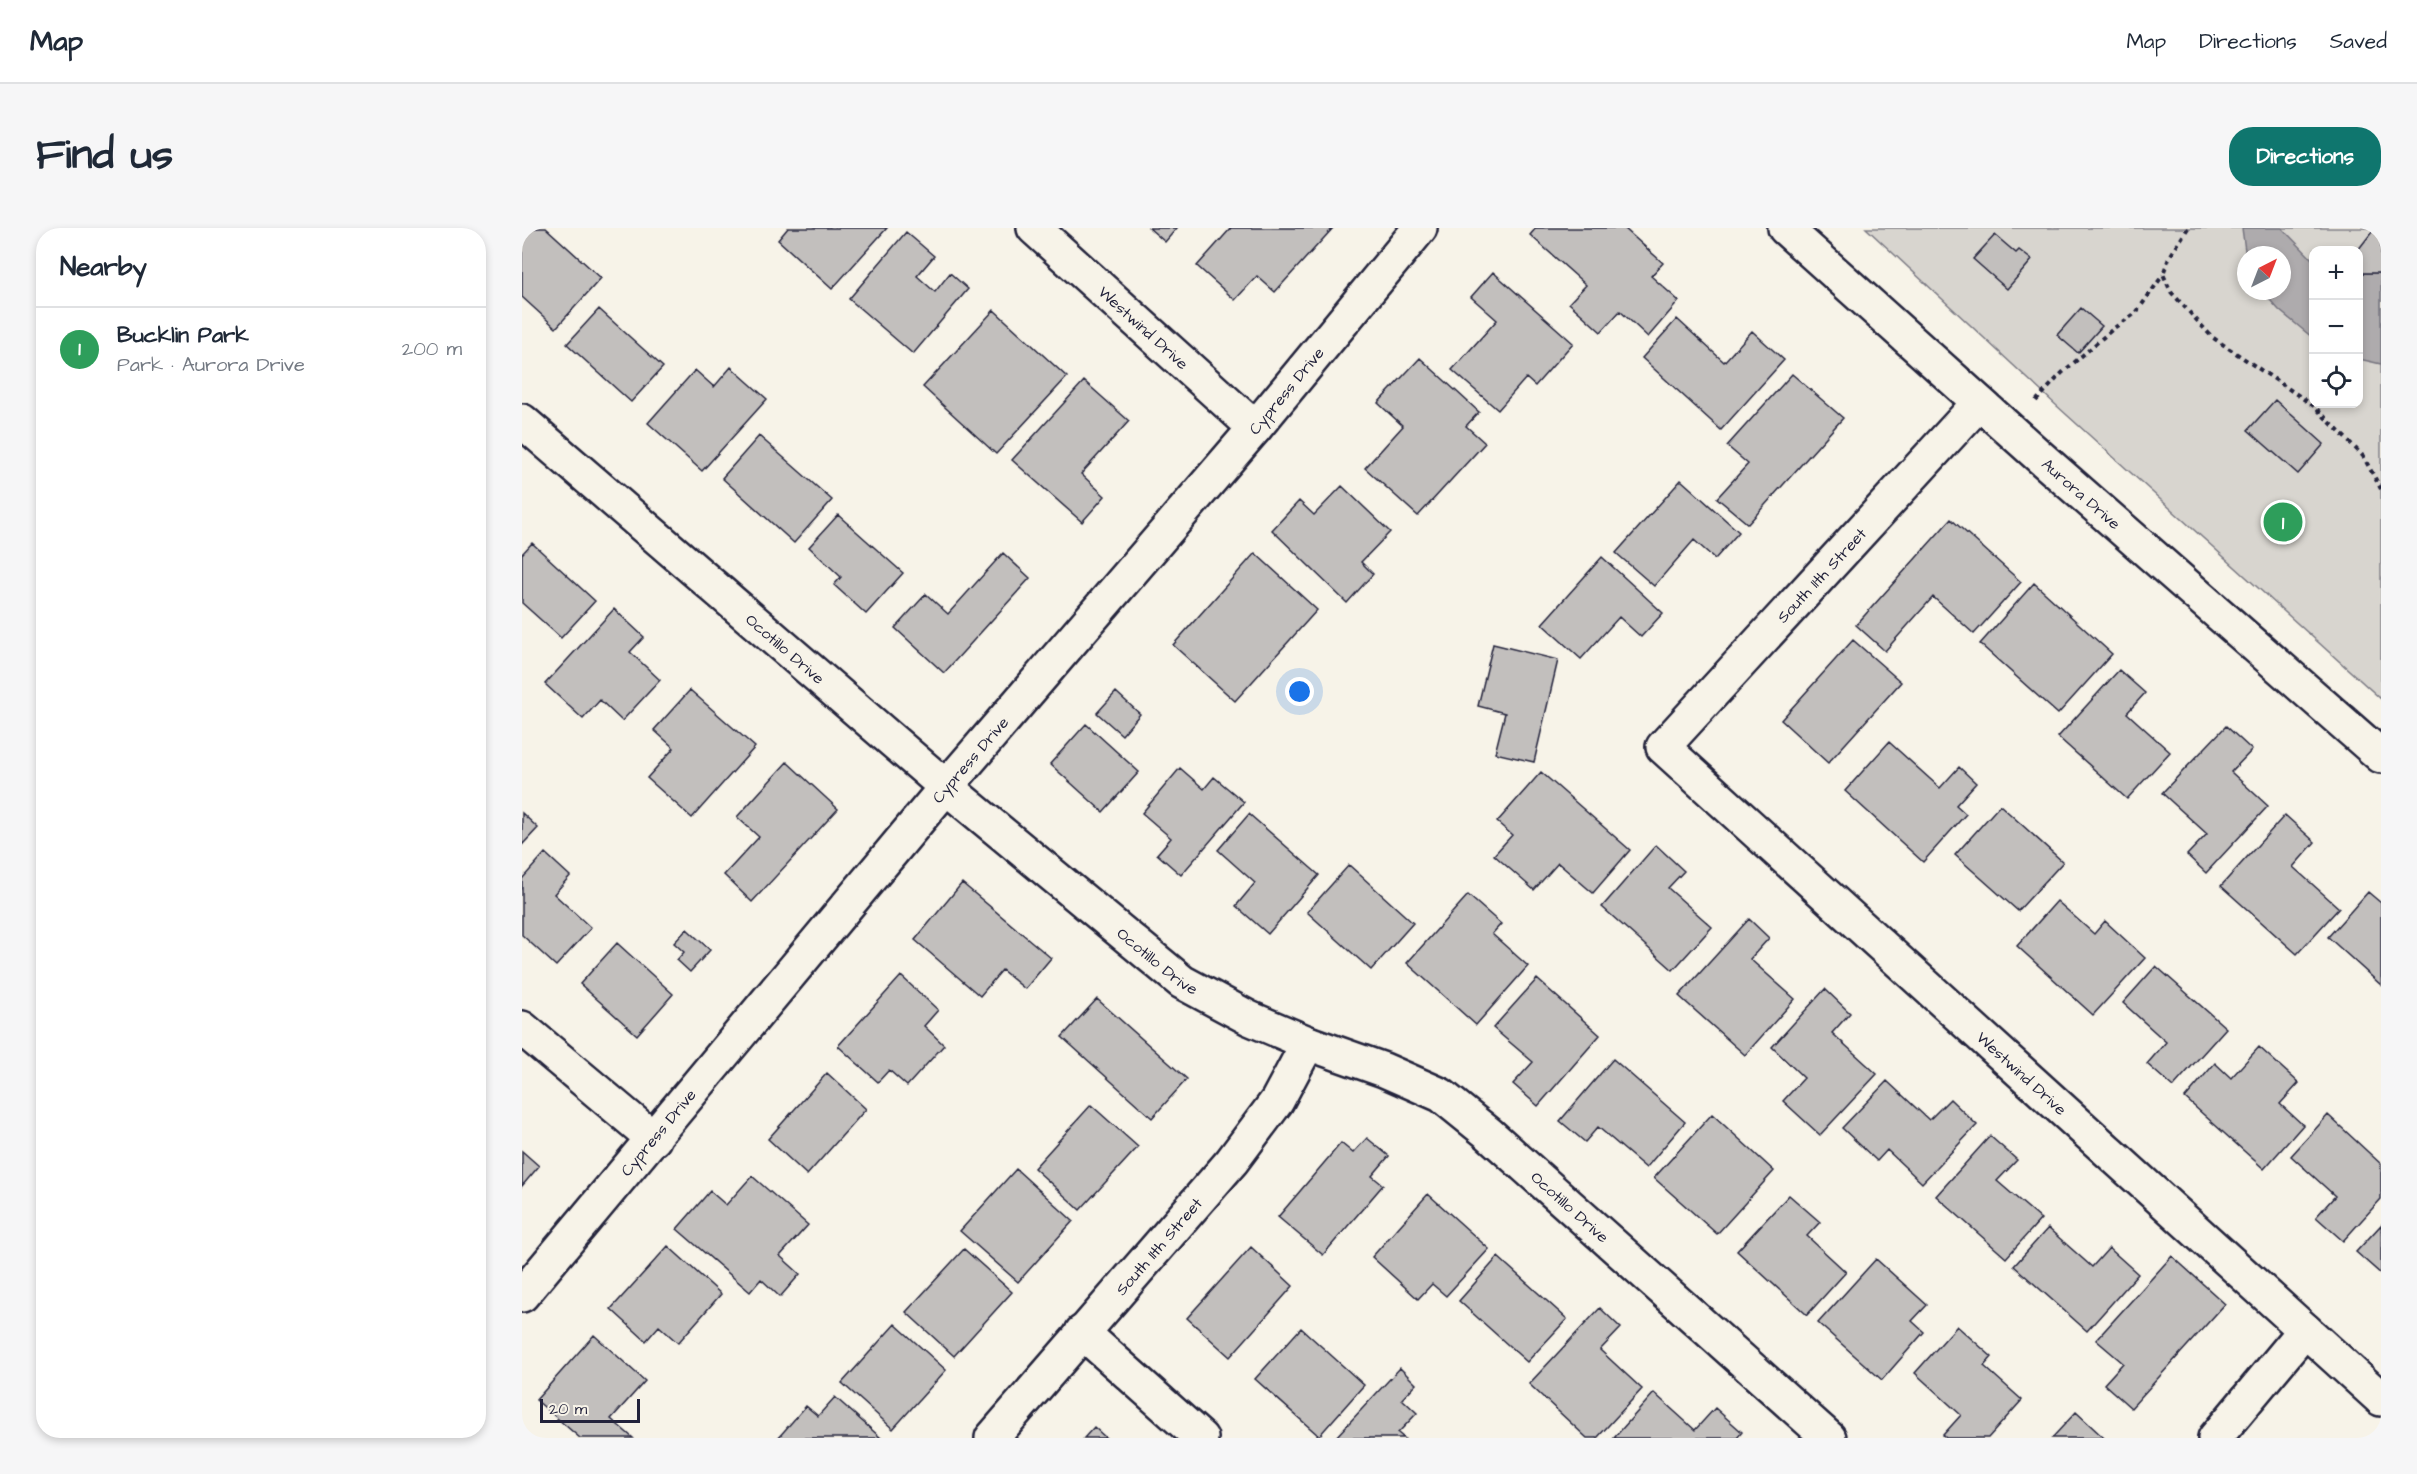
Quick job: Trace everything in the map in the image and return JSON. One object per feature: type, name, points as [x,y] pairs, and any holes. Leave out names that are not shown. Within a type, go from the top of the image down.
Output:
[{"type":"street","name":"Westwind Drive","points":[[1034,228],[1255,428]]},
{"type":"street","name":"Cypress Drive","points":[[522,1295],[946,787],[1255,428],[1420,228]]},
{"type":"street","name":"Aurora Drive","points":[[1785,228],[1979,403],[2381,756]]},
{"type":"street","name":"South 11th Street","points":[[1664,747],[1979,403]]},
{"type":"street","name":"Ocotillo Drive","points":[[522,420],[946,787],[1182,982],[1249,1018],[1308,1043],[1384,1070],[1440,1095],[1488,1133],[1829,1438]]},
{"type":"street","name":"Westwind Drive","points":[[1664,747],[2381,1399]]},
{"type":"street","points":[[522,1028],[654,1139]]},
{"type":"street","name":"South 11th Street","points":[[992,1438],[1232,1161],[1277,1101],[1308,1043]]},
{"type":"street","points":[[2215,1438],[2306,1330]]},
{"type":"street","points":[[1082,1332],[1202,1438]]},
{"type":"path","points":[[2036,401],[2061,373],[2114,328],[2136,314],[2163,274],[2169,258],[2188,228]]},
{"type":"path","points":[[2163,274],[2171,292],[2212,337],[2314,406],[2363,456],[2381,489]]},
{"type":"shaded area","points":[[1866,228],[2381,228],[2381,699],[2057,406]]},
{"type":"shaded area","points":[[2242,228],[2282,228],[2309,256],[2309,335],[2270,300],[2291,300],[2291,246],[2244,246]]},
{"type":"shaded area","points":[[2363,273],[2381,273],[2381,364],[2363,360]]},
{"type":"building","points":[[527,228],[546,228],[601,278],[556,328],[522,297],[522,233]]},
{"type":"building","points":[[788,228],[887,228],[832,289],[778,240]]},
{"type":"building","points":[[1149,228],[1177,228],[1165,242]]},
{"type":"building","points":[[1231,228],[1333,228],[1275,292],[1257,276],[1235,300],[1197,266]]},
{"type":"building","points":[[1536,228],[1624,228],[1663,263],[1651,276],[1679,301],[1648,337],[1620,311],[1601,332],[1569,303],[1586,285],[1530,235]]},
{"type":"building","points":[[2375,228],[2381,228],[2381,273],[2363,273],[2363,246],[2361,246]]},
{"type":"building","points":[[906,232],[934,256],[917,276],[935,292],[950,273],[968,289],[913,354],[849,299]]},
{"type":"building","points":[[1995,235],[2016,253],[2019,250],[2032,260],[2007,289],[1973,259]]},
{"type":"building","points":[[1493,272],[1573,343],[1535,386],[1526,378],[1498,410],[1452,370],[1497,320],[1471,297]]},
{"type":"building","points":[[2081,308],[2102,326],[2078,353],[2057,335]]},
{"type":"building","points":[[599,309],[663,367],[631,402],[567,344]]},
{"type":"building","points":[[994,310],[1067,377],[996,454],[923,387]]},
{"type":"building","points":[[1677,319],[1724,362],[1752,331],[1784,360],[1721,430],[1642,358]]},
{"type":"building","points":[[1420,358],[1479,412],[1466,426],[1485,443],[1418,516],[1365,468],[1403,426],[1378,403]]},
{"type":"building","points":[[731,367],[767,399],[702,471],[648,423],[695,370],[714,387]]},
{"type":"building","points":[[1792,374],[1843,418],[1748,524],[1717,498],[1748,464],[1727,446]]},
{"type":"building","points":[[1084,381],[1129,421],[1081,474],[1105,496],[1082,522],[1012,460]]},
{"type":"building","points":[[2275,400],[2324,444],[2298,474],[2248,430]]},
{"type":"building","points":[[759,436],[832,500],[794,543],[722,478]]},
{"type":"building","points":[[1681,480],[1739,532],[1715,559],[1694,540],[1654,586],[1616,553]]},
{"type":"building","points":[[1342,486],[1390,532],[1361,562],[1373,574],[1347,603],[1272,530],[1299,501],[1314,515]]},
{"type":"building","points":[[838,515],[903,573],[866,614],[834,585],[841,577],[809,547]]},
{"type":"building","points":[[1951,519],[2021,582],[1974,634],[1933,597],[1885,651],[1856,625]]},
{"type":"building","points":[[532,543],[595,601],[561,638],[522,603],[522,554]]},
{"type":"building","points":[[1003,553],[1030,578],[944,673],[895,628],[926,594],[948,614]]},
{"type":"building","points":[[1255,553],[1317,610],[1235,701],[1173,645]]},
{"type":"building","points":[[1602,557],[1663,613],[1641,637],[1619,617],[1581,659],[1542,624]]},
{"type":"building","points":[[2034,583],[2112,654],[2058,714],[1980,644]]},
{"type":"building","points":[[614,609],[644,637],[630,652],[660,680],[622,721],[600,700],[583,719],[545,684]]},
{"type":"building","points":[[1853,640],[1901,682],[1828,763],[1781,720]]},
{"type":"building","points":[[1493,644],[1558,660],[1534,762],[1495,753],[1505,713],[1478,706]]},
{"type":"building","points":[[2119,670],[2145,693],[2127,713],[2170,752],[2127,799],[2058,737]]},
{"type":"building","points":[[690,690],[755,747],[692,818],[647,778],[674,748],[654,730]]},
{"type":"building","points":[[1116,692],[1140,714],[1122,735],[1097,713]]},
{"type":"building","points":[[1086,724],[1139,772],[1103,812],[1050,764]]},
{"type":"building","points":[[2226,726],[2252,750],[2231,772],[2268,806],[2206,873],[2187,855],[2207,834],[2162,793]]},
{"type":"building","points":[[1889,742],[1940,788],[1959,767],[1976,783],[1956,805],[1966,814],[1923,862],[1845,791]]},
{"type":"building","points":[[787,762],[838,809],[752,902],[724,875],[759,837],[737,817]]},
{"type":"building","points":[[1180,768],[1204,789],[1214,777],[1244,802],[1181,875],[1157,854],[1171,838],[1142,813]]},
{"type":"building","points":[[1541,772],[1630,850],[1593,893],[1558,863],[1534,890],[1494,855],[1512,835],[1497,822]]},
{"type":"building","points":[[2000,805],[2063,862],[2018,911],[1955,855]]},
{"type":"building","points":[[522,813],[538,828],[522,845]]},
{"type":"building","points":[[1249,814],[1319,875],[1268,934],[1236,906],[1255,883],[1218,850]]},
{"type":"building","points":[[2285,815],[2315,842],[2293,867],[2339,908],[2297,954],[2221,886]]},
{"type":"building","points":[[1656,845],[1684,871],[1668,888],[1712,927],[1673,970],[1602,907]]},
{"type":"building","points":[[545,853],[570,876],[554,894],[591,928],[556,966],[522,935],[522,879]]},
{"type":"building","points":[[1349,865],[1413,923],[1371,970],[1307,912]]},
{"type":"building","points":[[962,883],[1051,958],[1025,989],[1002,970],[980,996],[915,940]]},
{"type":"building","points":[[2368,892],[2381,903],[2381,985],[2328,937]]},
{"type":"building","points":[[1468,895],[1501,924],[1492,934],[1528,966],[1476,1025],[1407,963]]},
{"type":"building","points":[[2057,901],[2094,934],[2105,921],[2145,958],[2093,1015],[2017,946]]},
{"type":"building","points":[[1749,919],[1769,938],[1750,959],[1795,999],[1745,1055],[1679,996]]},
{"type":"building","points":[[687,929],[710,950],[690,972],[677,960],[684,952],[674,943]]},
{"type":"building","points":[[617,943],[673,994],[637,1035],[580,984]]},
{"type":"building","points":[[2156,966],[2226,1028],[2173,1087],[2147,1064],[2166,1042],[2123,1003]]},
{"type":"building","points":[[901,976],[938,1010],[924,1026],[944,1045],[907,1086],[889,1070],[878,1082],[838,1046]]},
{"type":"building","points":[[1537,979],[1600,1035],[1538,1106],[1513,1084],[1533,1062],[1493,1028]]},
{"type":"building","points":[[1825,989],[1850,1013],[1832,1033],[1877,1074],[1820,1135],[1783,1101],[1804,1078],[1772,1047]]},
{"type":"building","points":[[1097,999],[1187,1079],[1152,1118],[1062,1037]]},
{"type":"building","points":[[2259,1047],[2299,1083],[2280,1104],[2303,1125],[2264,1169],[2185,1098],[2215,1063],[2231,1078]]},
{"type":"building","points":[[1613,1059],[1685,1122],[1646,1168],[1598,1127],[1585,1142],[1560,1121]]},
{"type":"building","points":[[827,1073],[866,1109],[807,1175],[768,1139]]},
{"type":"building","points":[[1887,1081],[1929,1120],[1950,1099],[1977,1125],[1922,1183],[1887,1150],[1877,1161],[1842,1128]]},
{"type":"building","points":[[1091,1105],[1138,1147],[1080,1210],[1034,1168]]},
{"type":"building","points":[[1712,1114],[1774,1171],[1717,1234],[1654,1178]]},
{"type":"building","points":[[2328,1115],[2381,1164],[2381,1199],[2343,1241],[2316,1217],[2335,1196],[2291,1156]]},
{"type":"building","points":[[1990,1136],[2017,1160],[1997,1181],[2041,1219],[2006,1258],[1936,1196]]},
{"type":"building","points":[[1367,1138],[1389,1156],[1372,1176],[1383,1185],[1323,1255],[1278,1217],[1341,1143],[1353,1153]]},
{"type":"building","points":[[522,1151],[539,1166],[522,1186]]},
{"type":"building","points":[[1016,1169],[1073,1221],[1018,1282],[960,1231]]},
{"type":"building","points":[[752,1176],[808,1225],[780,1256],[800,1274],[780,1297],[761,1279],[750,1292],[677,1229],[710,1191],[726,1205]]},
{"type":"building","points":[[1428,1194],[1489,1249],[1446,1296],[1432,1284],[1418,1299],[1372,1257]]},
{"type":"building","points":[[1789,1195],[1820,1222],[1807,1236],[1846,1272],[1807,1315],[1737,1251]]},
{"type":"building","points":[[2381,1225],[2381,1274],[2356,1252]]},
{"type":"building","points":[[2048,1228],[2092,1267],[2109,1248],[2138,1274],[2087,1331],[2014,1266]]},
{"type":"building","points":[[668,1246],[721,1294],[678,1343],[659,1326],[646,1341],[611,1309]]},
{"type":"building","points":[[1251,1247],[1293,1286],[1230,1357],[1187,1318]]},
{"type":"building","points":[[964,1249],[1012,1292],[954,1356],[906,1312]]},
{"type":"building","points":[[2172,1256],[2225,1304],[2131,1408],[2104,1384],[2123,1363],[2096,1340]]},
{"type":"building","points":[[1498,1257],[1567,1319],[1527,1362],[1459,1301]]},
{"type":"building","points":[[1876,1259],[1927,1305],[1912,1321],[1924,1332],[1882,1380],[1818,1323]]},
{"type":"building","points":[[1600,1308],[1621,1328],[1600,1350],[1642,1389],[1597,1438],[1587,1438],[1529,1384]]},
{"type":"building","points":[[895,1324],[946,1370],[893,1429],[842,1383]]},
{"type":"building","points":[[1957,1326],[1992,1357],[1984,1366],[2022,1400],[1988,1438],[1946,1438],[1943,1435],[1961,1415],[1915,1373]]},
{"type":"building","points":[[1301,1328],[1364,1385],[1319,1436],[1255,1379]]},
{"type":"building","points":[[594,1335],[645,1381],[611,1419],[633,1438],[580,1438],[536,1400]]},
{"type":"building","points":[[1400,1368],[1416,1384],[1402,1399],[1417,1413],[1398,1433],[1404,1438],[1335,1438]]},
{"type":"building","points":[[1654,1393],[1695,1430],[1715,1408],[1742,1432],[1737,1438],[1614,1438]]},
{"type":"building","points":[[835,1397],[881,1438],[778,1438],[806,1406],[818,1416]]},
{"type":"building","points":[[2076,1412],[2104,1438],[2052,1438]]},
{"type":"building","points":[[1094,1427],[1106,1438],[1084,1438]]},
{"type":"place","name":"Bucklin Park","points":[[2283,522]]}]
